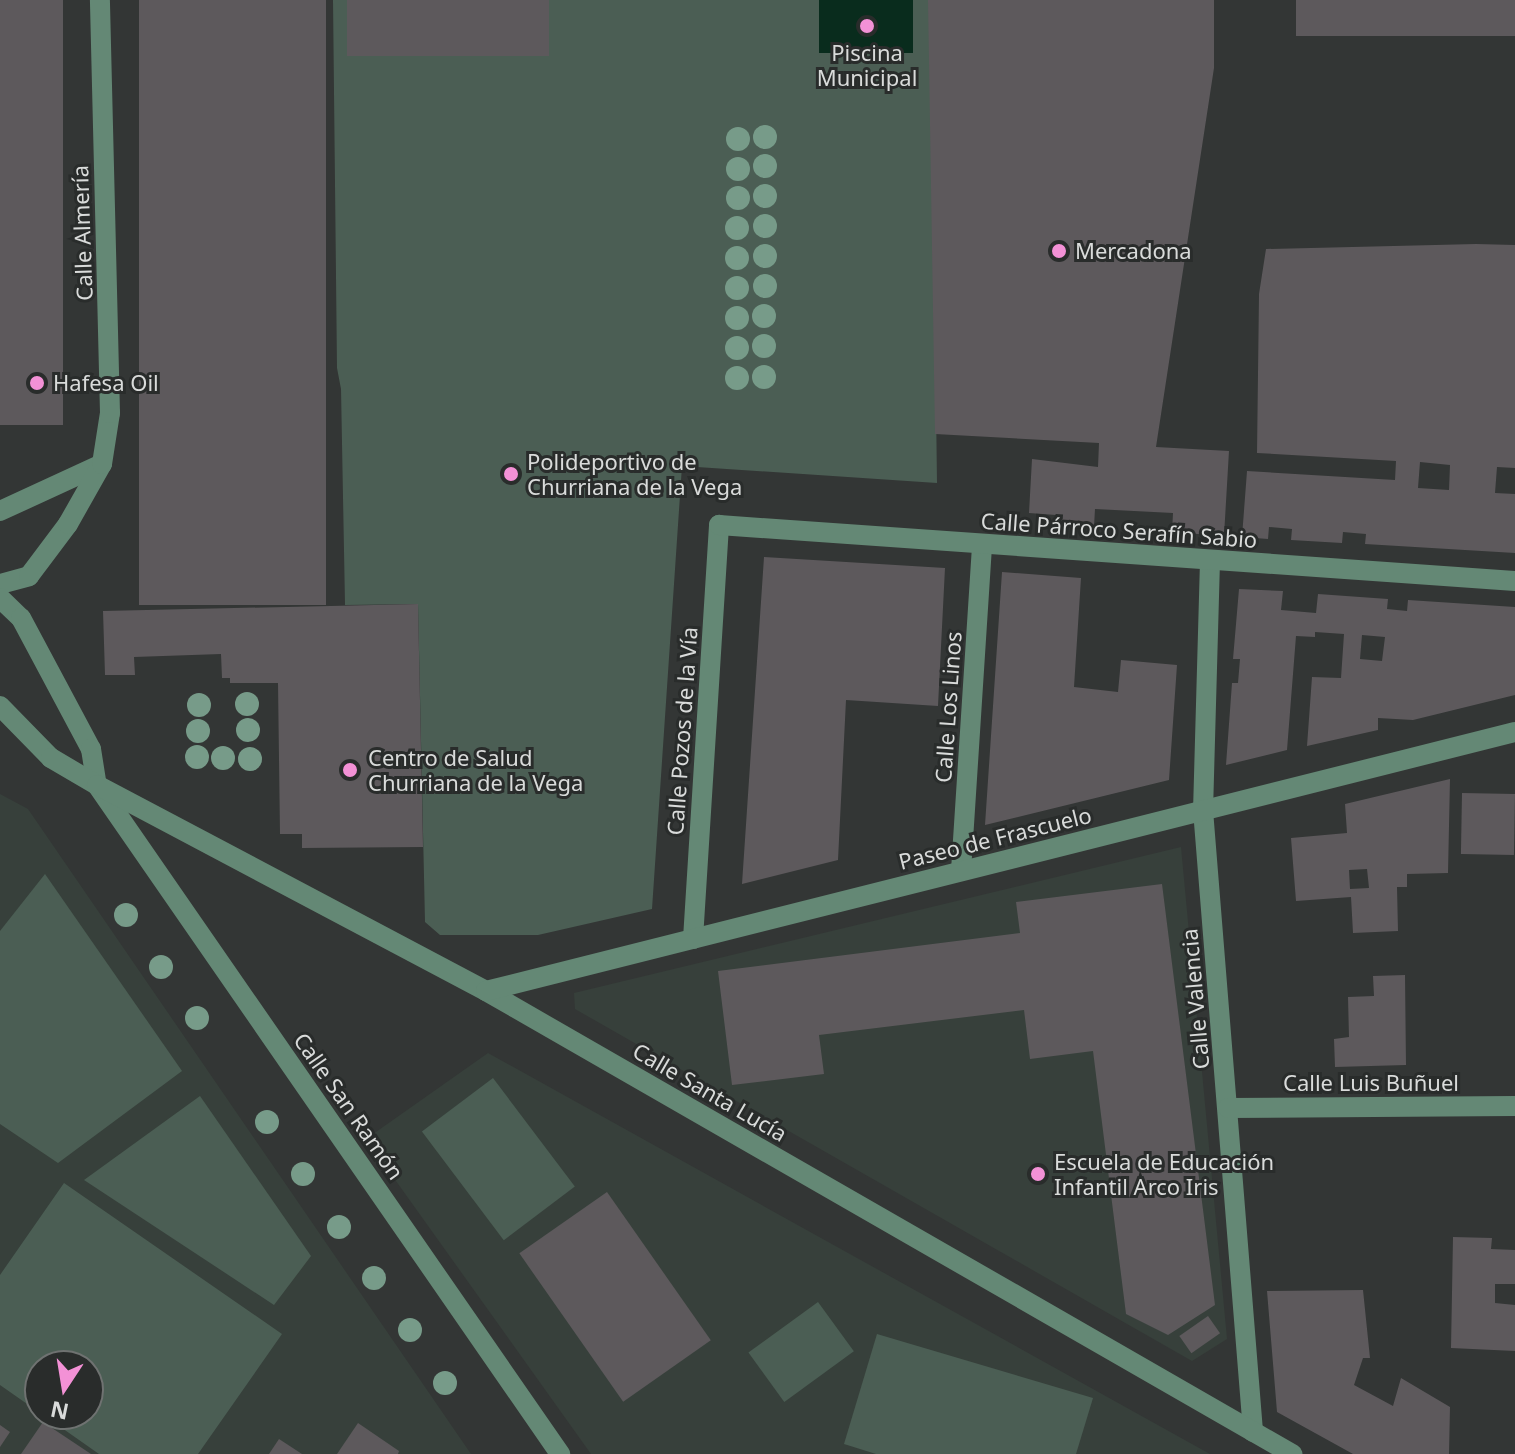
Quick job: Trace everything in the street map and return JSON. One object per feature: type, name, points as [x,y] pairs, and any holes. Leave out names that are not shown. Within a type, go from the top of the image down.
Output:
[{"type":"street","name":"Calle Almería","points":[[0,584],[29,576],[68,524],[102,464],[110,387],[100,0]]},
{"type":"street","points":[[0,511],[102,464]]},
{"type":"street","name":"Calle Párroco Serafín Sabio","points":[[719,525],[1515,581]]},
{"type":"street","name":"Calle Pozos de la Vía","points":[[693,939],[719,525]]},
{"type":"street","name":"Calle Los Linos","points":[[961,871],[982,545]]},
{"type":"street","name":"Calle Valencia","points":[[1210,561],[1203,810],[1253,1432]]},
{"type":"street","name":"Calle San Ramón","points":[[0,598],[21,618],[91,749],[97,785],[554,1450]]},
{"type":"street","name":"Calle San Ramón","points":[[0,706],[51,758],[97,785]]},
{"type":"street","name":"Paseo de Frascuelo","points":[[486,991],[1515,732]]},
{"type":"street","name":"Calle Santa Lucía","points":[[97,785],[486,991],[1253,1432],[1281,1451]]},
{"type":"street","name":"Calle Luis Buñuel","points":[[1228,1108],[1515,1106]]},
{"type":"shaded area","name":"Polideportivo de Churriana de la Vega","points":[[333,0],[931,0],[937,483],[682,466],[652,909],[538,935],[440,935],[425,922],[418,604],[345,605],[341,389],[337,368]]},
{"type":"shaded area","name":"Piscina Municipal","points":[[819,0],[913,0],[913,53],[819,53]]},
{"type":"shaded area","points":[[0,794],[28,809],[471,1454],[0,1454]]},
{"type":"shaded area","name":"Escuela de Educación Infantil Arco Iris","points":[[1181,847],[1227,1339],[1192,1361],[575,1009],[574,993]]},
{"type":"shaded area","points":[[45,874],[182,1071],[58,1163],[0,1124],[0,931]]},
{"type":"shaded area","points":[[488,1053],[1210,1454],[591,1454],[366,1139]]},
{"type":"shaded area","points":[[493,1078],[575,1187],[504,1240],[422,1132]]},
{"type":"shaded area","points":[[200,1096],[311,1256],[274,1305],[84,1180]]},
{"type":"shaded area","points":[[64,1183],[282,1334],[198,1454],[99,1454],[65,1430],[104,1430],[104,1350],[24,1350],[24,1402],[0,1385],[0,1275]]},
{"type":"shaded area","points":[[818,1302],[854,1351],[784,1402],[748,1353]]},
{"type":"shaded area","points":[[877,1334],[1093,1398],[1076,1454],[876,1454],[844,1444]]},
{"type":"building","points":[[0,0],[63,0],[63,425],[0,425]]},
{"type":"building","points":[[139,0],[326,0],[326,605],[139,605]]},
{"type":"building","points":[[347,0],[549,0],[549,56],[347,56]]},
{"type":"building","name":"Mercadona","points":[[928,0],[1214,0],[1214,68],[1156,447],[1229,451],[1224,536],[1172,532],[1173,513],[1095,509],[1094,527],[1055,525],[1056,515],[1029,513],[1032,459],[1098,467],[1099,443],[935,434]]},
{"type":"building","points":[[1296,0],[1515,0],[1515,36],[1296,36]]},
{"type":"building","points":[[1515,245],[1515,468],[1497,467],[1495,493],[1515,494],[1515,553],[1365,544],[1366,534],[1343,532],[1342,543],[1291,540],[1292,529],[1269,527],[1268,539],[1242,537],[1247,471],[1395,480],[1396,461],[1257,453],[1259,294],[1266,249]],"holes":[[[1420,462],[1450,465],[1449,490],[1418,488]]]},
{"type":"building","points":[[764,557],[945,568],[938,706],[846,700],[838,860],[742,884]]},
{"type":"building","points":[[1002,572],[1081,578],[1074,687],[1118,692],[1121,660],[1177,665],[1169,780],[985,825]]},
{"type":"building","points":[[1239,589],[1283,591],[1281,610],[1316,613],[1318,594],[1388,599],[1387,609],[1407,611],[1408,600],[1515,607],[1515,695],[1413,720],[1378,718],[1378,730],[1307,746],[1312,677],[1341,678],[1344,634],[1315,632],[1315,637],[1296,636],[1287,750],[1226,765],[1232,683],[1238,683],[1240,659],[1233,659]],"holes":[[[1362,635],[1385,637],[1382,661],[1360,659]]]},
{"type":"building","name":"Centro de Salud Churriana de la Vega","points":[[418,604],[423,847],[302,848],[302,834],[280,834],[278,683],[230,683],[230,678],[222,678],[221,654],[134,657],[135,675],[105,675],[103,611]]},
{"type":"building","points":[[1450,779],[1448,873],[1407,874],[1407,887],[1397,887],[1398,931],[1353,933],[1351,897],[1296,901],[1291,838],[1347,833],[1345,804]],"holes":[[[1367,869],[1369,888],[1350,889],[1349,870]]]},
{"type":"building","points":[[1462,793],[1515,794],[1514,855],[1461,854]]},
{"type":"building","points":[[1162,884],[1215,1305],[1168,1335],[1126,1314],[1093,1051],[1030,1059],[1024,1010],[819,1035],[824,1074],[732,1085],[718,971],[1020,933],[1016,902]]},
{"type":"building","points":[[1405,975],[1406,1065],[1335,1067],[1334,1039],[1349,1037],[1348,997],[1374,996],[1373,976]]},
{"type":"building","points":[[607,1192],[711,1340],[623,1402],[519,1253]]},
{"type":"building","points":[[1453,1237],[1492,1238],[1491,1249],[1515,1250],[1515,1284],[1495,1284],[1495,1303],[1515,1305],[1515,1351],[1451,1348]]},
{"type":"building","points":[[1363,1290],[1370,1358],[1363,1358],[1354,1385],[1393,1406],[1401,1378],[1450,1407],[1449,1454],[1353,1454],[1277,1412],[1267,1291]]},
{"type":"building","points":[[1208,1316],[1220,1333],[1191,1353],[1179,1336]]},
{"type":"building","points":[[358,1423],[399,1451],[398,1454],[337,1454]]},
{"type":"building","points":[[0,1425],[10,1432],[0,1447]]},
{"type":"building","points":[[38,1430],[55,1430],[91,1454],[21,1454]]},
{"type":"building","points":[[279,1439],[302,1454],[269,1454]]},
{"type":"place","name":"Piscina Municipal","points":[[867,26]]},
{"type":"place","name":"Mercadona","points":[[1059,251]]},
{"type":"place","name":"Hafesa Oil","points":[[37,383]]},
{"type":"place","name":"Polideportivo de Churriana de la Vega","points":[[511,474]]},
{"type":"place","name":"Centro de Salud Churriana de la Vega","points":[[350,770]]},
{"type":"place","name":"Escuela de Educación Infantil Arco Iris","points":[[1038,1174]]}]
